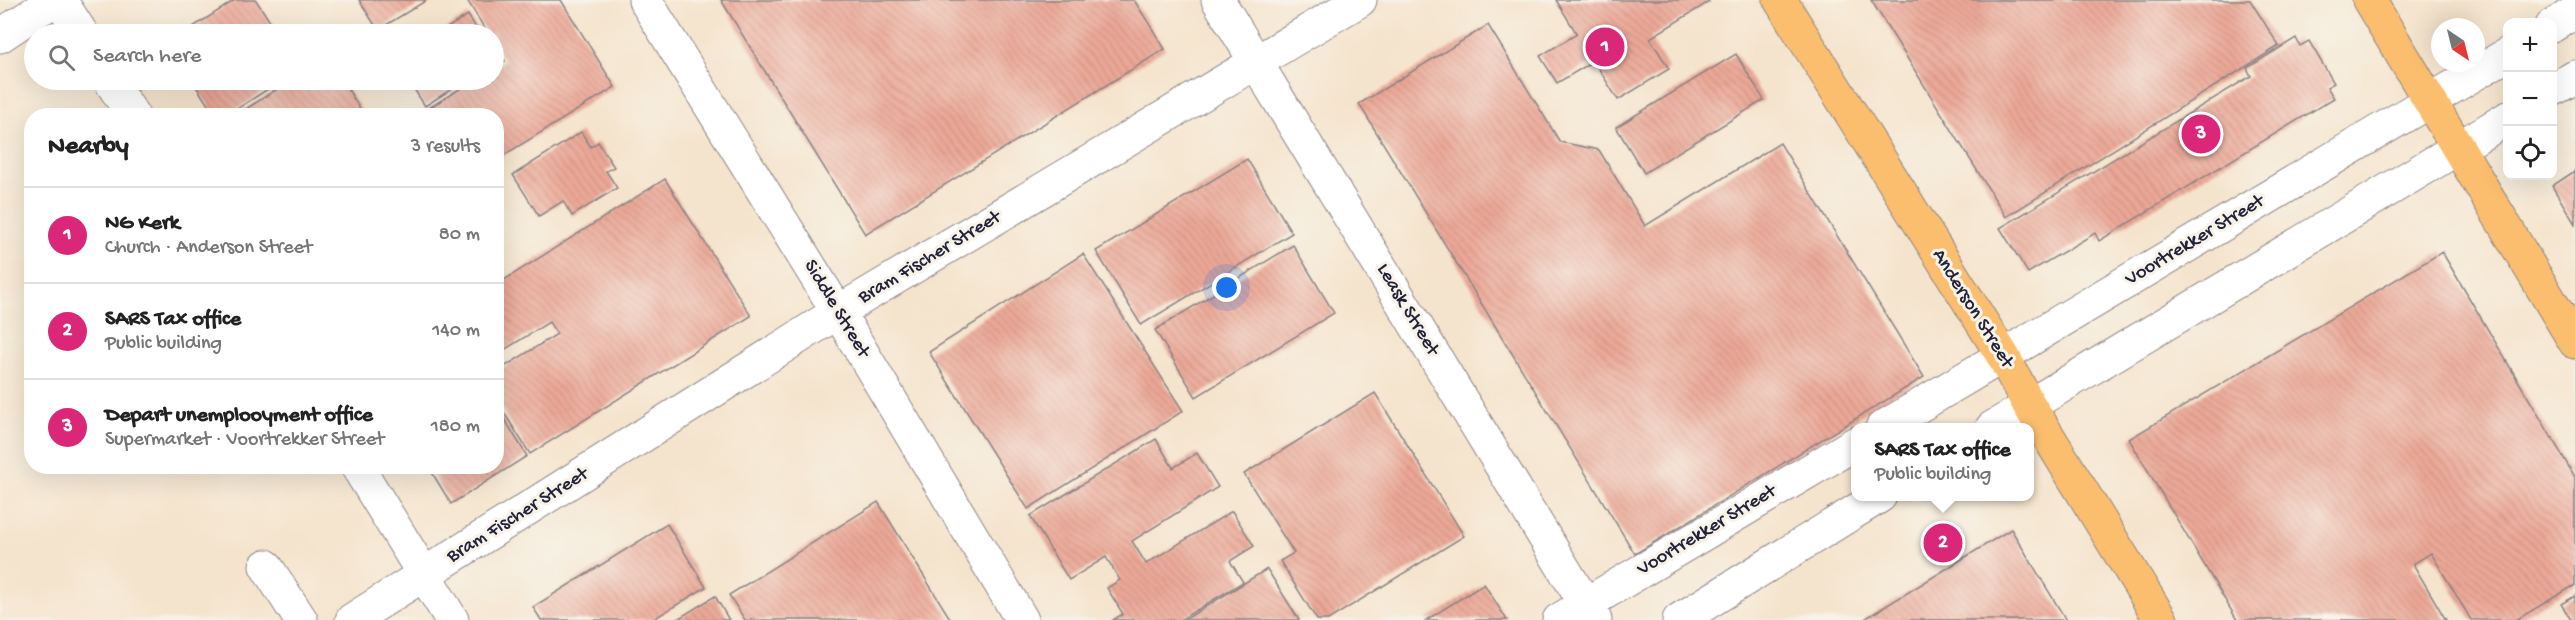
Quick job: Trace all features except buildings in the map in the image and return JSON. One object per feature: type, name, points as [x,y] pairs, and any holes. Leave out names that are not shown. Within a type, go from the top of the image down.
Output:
[{"type":"main road","name":"Anderson Street","points":[[1780,0],[2003,356],[2029,405],[2161,620]]},
{"type":"main road","points":[[2368,0],[2575,342]]},
{"type":"street","points":[[0,36],[54,0]]},
{"type":"street","points":[[60,0],[76,24]]},
{"type":"street","name":"Siddle Street","points":[[645,0],[838,312],[1022,620]]},
{"type":"street","name":"Leask Street","points":[[1218,0],[1580,614]]},
{"type":"street","name":"Bram Fischer Street","points":[[352,620],[838,312],[1257,64],[1360,0]]},
{"type":"street","points":[[2557,23],[2575,12]]},
{"type":"street","name":"Voortrekker Street","points":[[1890,423],[2503,57]]},
{"type":"street","points":[[2557,88],[2575,77]]},
{"type":"street","points":[[116,90],[128,108]]},
{"type":"street","points":[[2000,423],[2503,121]]},
{"type":"street","name":"Voortrekker Street","points":[[1580,614],[1851,446]]},
{"type":"street","points":[[362,474],[426,574],[452,620]]},
{"type":"street","points":[[1679,620],[1872,501]]},
{"type":"street","points":[[266,566],[301,620]]},
{"type":"place","name":"NG Kerk","points":[[1605,47]]},
{"type":"place","name":"Depart unemplooyment office","points":[[2201,134]]},
{"type":"place","name":"SARS Tax office","points":[[1943,543]]}]
